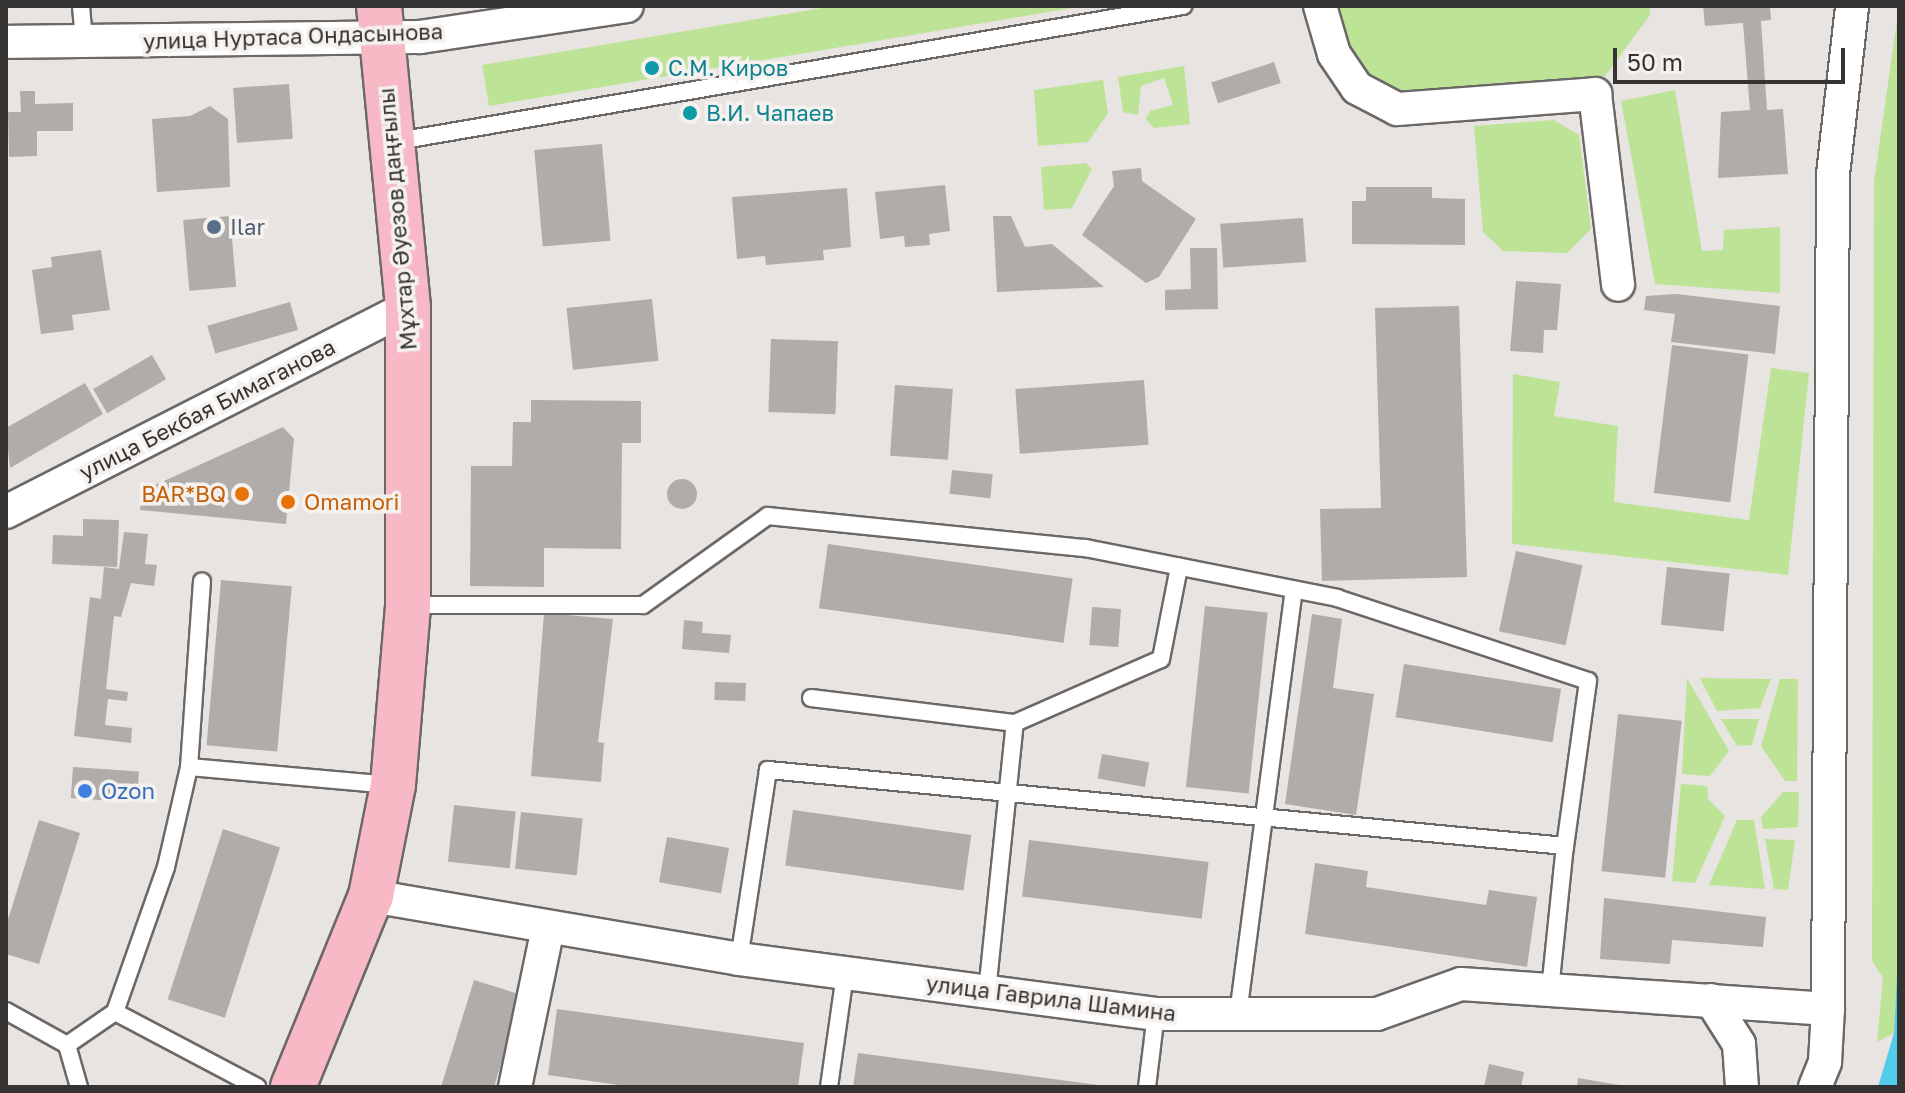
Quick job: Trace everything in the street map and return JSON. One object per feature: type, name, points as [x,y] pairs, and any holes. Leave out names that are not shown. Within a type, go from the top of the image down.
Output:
[{"type":"main road","name":"Мұхтар Әуезов даңғылы","points":[[293,1087],[371,896],[393,785],[408,605],[408,307],[381,22]]},
{"type":"street","name":"улица Нуртаса Ондасынова","points":[[6,42],[84,41],[381,22],[420,37],[627,6]]},
{"type":"street","points":[[1320,6],[1334,54],[1357,88],[1397,109],[1595,94],[1618,285]]},
{"type":"street","points":[[1815,1087],[1825,1062],[1828,1009],[1833,174],[1852,6]]},
{"type":"street","name":"улица Бекбая Бимаганова","points":[[6,512],[408,307]]},
{"type":"street","name":"улица Гаврила Шамина","points":[[371,896],[739,959],[1156,1014],[1377,1014],[1461,984],[1828,1009]]},
{"type":"street","points":[[515,1087],[548,928]]},
{"type":"street","points":[[1711,1000],[1739,1044],[1742,1087]]},
{"type":"lane","points":[[81,6],[84,41]]},
{"type":"lane","points":[[392,142],[1183,6]]},
{"type":"lane","points":[[408,605],[643,605],[768,516],[1085,548],[1294,590],[1588,681],[1565,846],[1550,990]]},
{"type":"lane","points":[[811,698],[1015,723],[1161,659],[1179,567]]},
{"type":"lane","points":[[67,1045],[115,1012],[166,867],[189,767],[202,581]]},
{"type":"lane","points":[[1238,1014],[1294,590]]},
{"type":"lane","points":[[987,992],[1015,723]]},
{"type":"lane","points":[[189,767],[393,785]]},
{"type":"lane","points":[[739,959],[768,770],[1565,846]]},
{"type":"lane","points":[[829,1087],[845,974]]},
{"type":"lane","points":[[6,1011],[67,1045],[79,1087]]},
{"type":"lane","points":[[115,1012],[257,1087]]},
{"type":"lane","points":[[1147,1087],[1156,1014]]},
{"type":"green space","points":[[834,6],[1085,6],[489,106],[482,65]]},
{"type":"green space","points":[[1331,6],[1650,6],[1650,15],[1605,76],[1410,95],[1381,88],[1364,73]]},
{"type":"green space","points":[[1899,6],[1899,936],[1894,1033],[1877,1042],[1883,978],[1872,961],[1874,182]]},
{"type":"green space","points":[[1184,66],[1190,124],[1154,128],[1146,119],[1150,111],[1173,105],[1164,78],[1141,86],[1138,115],[1123,112],[1118,77]]},
{"type":"green space","points":[[1103,80],[1108,113],[1088,142],[1038,146],[1034,90]]},
{"type":"green space","points":[[1675,90],[1702,251],[1723,250],[1724,230],[1780,227],[1780,293],[1655,284],[1621,101]]},
{"type":"green space","points":[[1554,120],[1579,135],[1591,229],[1567,253],[1503,251],[1483,232],[1474,126]]},
{"type":"green space","points":[[1086,163],[1092,169],[1072,208],[1044,210],[1041,167]]},
{"type":"green space","points":[[1771,368],[1809,373],[1788,575],[1512,544],[1513,374],[1560,382],[1554,416],[1618,426],[1614,502],[1749,520]]},
{"type":"green space","points":[[1687,678],[1729,751],[1710,776],[1682,774]]},
{"type":"green space","points":[[1700,678],[1771,679],[1760,708],[1717,711]]},
{"type":"green space","points":[[1780,679],[1798,679],[1797,781],[1785,781],[1761,746]]},
{"type":"green space","points":[[1721,719],[1759,719],[1752,745],[1737,746]]},
{"type":"green space","points":[[1681,784],[1707,786],[1708,799],[1725,816],[1695,883],[1672,881]]},
{"type":"green space","points":[[1783,792],[1799,792],[1798,827],[1763,829],[1761,817]]},
{"type":"green space","points":[[1737,820],[1754,820],[1765,889],[1709,885]]},
{"type":"green space","points":[[1765,839],[1795,840],[1788,890],[1774,889]]},
{"type":"water","points":[[1899,936],[1899,1087],[1878,1087],[1894,1033]]},
{"type":"building","points":[[1703,6],[1770,6],[1771,20],[1761,21],[1767,110],[1783,109],[1788,174],[1718,178],[1721,112],[1750,110],[1743,23],[1705,26]]},
{"type":"building","points":[[1274,62],[1281,83],[1218,103],[1211,82]]},
{"type":"building","points":[[289,84],[293,139],[237,143],[233,88]]},
{"type":"building","points":[[20,91],[35,91],[35,104],[73,103],[73,131],[37,131],[37,156],[9,157],[8,112],[21,112]]},
{"type":"building","points":[[210,106],[228,119],[230,187],[157,192],[152,119],[190,116]]},
{"type":"building","points":[[602,144],[610,241],[543,247],[534,150]]},
{"type":"building","points":[[1141,168],[1142,181],[1196,219],[1159,277],[1146,283],[1082,235],[1114,186],[1112,171]]},
{"type":"building","points":[[945,185],[950,231],[929,234],[930,245],[905,247],[904,236],[880,239],[875,192]]},
{"type":"building","points":[[1366,187],[1432,187],[1432,198],[1465,199],[1465,245],[1352,244],[1352,201],[1366,201]]},
{"type":"building","points":[[847,188],[851,247],[823,250],[824,260],[766,265],[765,256],[737,259],[732,197]]},
{"type":"building","points":[[230,216],[236,287],[189,291],[183,220]]},
{"type":"building","points":[[993,216],[1011,216],[1025,247],[1052,244],[1104,287],[997,292]]},
{"type":"building","points":[[1303,218],[1306,262],[1223,268],[1220,224]]},
{"type":"building","points":[[1190,248],[1217,248],[1218,309],[1165,310],[1165,290],[1191,289]]},
{"type":"building","points":[[101,250],[110,310],[72,315],[74,330],[41,334],[32,270],[52,267],[51,257]]},
{"type":"building","points":[[1516,281],[1561,284],[1557,330],[1544,330],[1543,353],[1510,351]]},
{"type":"building","points":[[1676,294],[1780,306],[1775,354],[1671,342],[1675,314],[1644,310],[1646,296]]},
{"type":"building","points":[[652,299],[658,361],[573,370],[566,308]]},
{"type":"building","points":[[290,302],[298,330],[215,354],[207,326]]},
{"type":"building","points":[[1459,306],[1467,577],[1322,581],[1320,509],[1381,508],[1375,308]]},
{"type":"building","points":[[771,339],[838,341],[835,414],[768,412]]},
{"type":"building","points":[[1672,345],[1748,354],[1730,502],[1654,493]]},
{"type":"building","points":[[152,355],[166,379],[107,413],[93,389]]},
{"type":"building","points":[[1144,380],[1149,445],[1020,454],[1015,389]]},
{"type":"building","points":[[85,383],[103,414],[10,468],[6,428]]},
{"type":"building","points":[[895,385],[953,389],[948,460],[890,456]]},
{"type":"building","points":[[531,400],[641,401],[641,443],[622,443],[621,549],[544,548],[544,587],[470,586],[471,466],[512,466],[513,422],[531,422]]},
{"type":"building","points":[[283,427],[294,439],[286,524],[140,510],[142,491]]},
{"type":"building","points":[[952,470],[993,474],[990,498],[949,494]]},
{"type":"building","points":[[682,479],[688,480],[696,488],[696,500],[688,508],[682,509],[676,508],[668,500],[667,494],[668,488],[676,480]]},
{"type":"building","points":[[83,519],[119,520],[117,567],[52,564],[53,535],[83,536]]},
{"type":"building","points":[[124,532],[148,534],[145,564],[157,565],[154,586],[131,583],[121,617],[114,616],[106,689],[128,692],[127,701],[108,699],[105,725],[132,728],[131,743],[74,736],[90,597],[101,599],[104,567],[119,569]]},
{"type":"building","points":[[828,544],[1073,578],[1064,643],[819,608]]},
{"type":"building","points":[[1516,551],[1583,565],[1565,645],[1499,631]]},
{"type":"building","points":[[1667,567],[1730,574],[1724,631],[1661,625]]},
{"type":"building","points":[[221,580],[292,586],[277,752],[207,745]]},
{"type":"building","points":[[1205,606],[1268,613],[1249,794],[1186,787]]},
{"type":"building","points":[[1092,607],[1121,609],[1118,647],[1089,645]]},
{"type":"building","points":[[544,613],[613,619],[598,742],[604,743],[601,782],[531,776]]},
{"type":"building","points":[[1312,614],[1342,619],[1333,688],[1374,694],[1356,815],[1285,804]]},
{"type":"building","points":[[684,620],[703,622],[702,633],[731,635],[729,653],[682,649]]},
{"type":"building","points":[[1404,664],[1561,689],[1553,742],[1396,717]]},
{"type":"building","points":[[715,682],[746,683],[745,701],[714,700]]},
{"type":"building","points":[[1618,714],[1682,721],[1665,878],[1601,871]]},
{"type":"building","points":[[1102,754],[1149,762],[1145,787],[1098,779]]},
{"type":"building","points":[[73,767],[139,772],[137,803],[71,798]]},
{"type":"building","points":[[454,805],[516,811],[510,868],[448,862]]},
{"type":"building","points":[[793,810],[971,835],[963,891],[785,865]]},
{"type":"building","points":[[521,812],[583,818],[577,875],[515,869]]},
{"type":"building","points":[[39,820],[80,833],[39,964],[6,954],[6,926]]},
{"type":"building","points":[[223,829],[280,848],[225,1018],[168,999]]},
{"type":"building","points":[[667,837],[729,848],[721,893],[659,882]]},
{"type":"building","points":[[1029,840],[1209,862],[1202,919],[1022,897]]},
{"type":"building","points":[[1315,863],[1368,871],[1366,887],[1486,905],[1489,890],[1537,897],[1527,967],[1305,934]]},
{"type":"building","points":[[1604,898],[1766,917],[1763,947],[1672,940],[1670,964],[1600,959]]},
{"type":"building","points":[[474,980],[522,995],[494,1087],[441,1087]]},
{"type":"building","points":[[557,1009],[804,1043],[798,1087],[633,1087],[548,1075]]},
{"type":"building","points":[[858,1053],[1098,1085],[1098,1087],[853,1087]]},
{"type":"building","points":[[1489,1064],[1524,1072],[1521,1087],[1484,1087]]},
{"type":"building","points":[[1578,1078],[1619,1085],[1577,1087]]},
{"type":"place","name":"С.М. Киров","points":[[652,68]]},
{"type":"place","name":"В.И. Чапаев","points":[[690,113]]},
{"type":"place","name":"Ilar","points":[[214,227]]},
{"type":"place","name":"BAR*BQ","points":[[242,494]]},
{"type":"place","name":"Omamori","points":[[288,502]]},
{"type":"place","name":"Ozon","points":[[85,791]]}]
